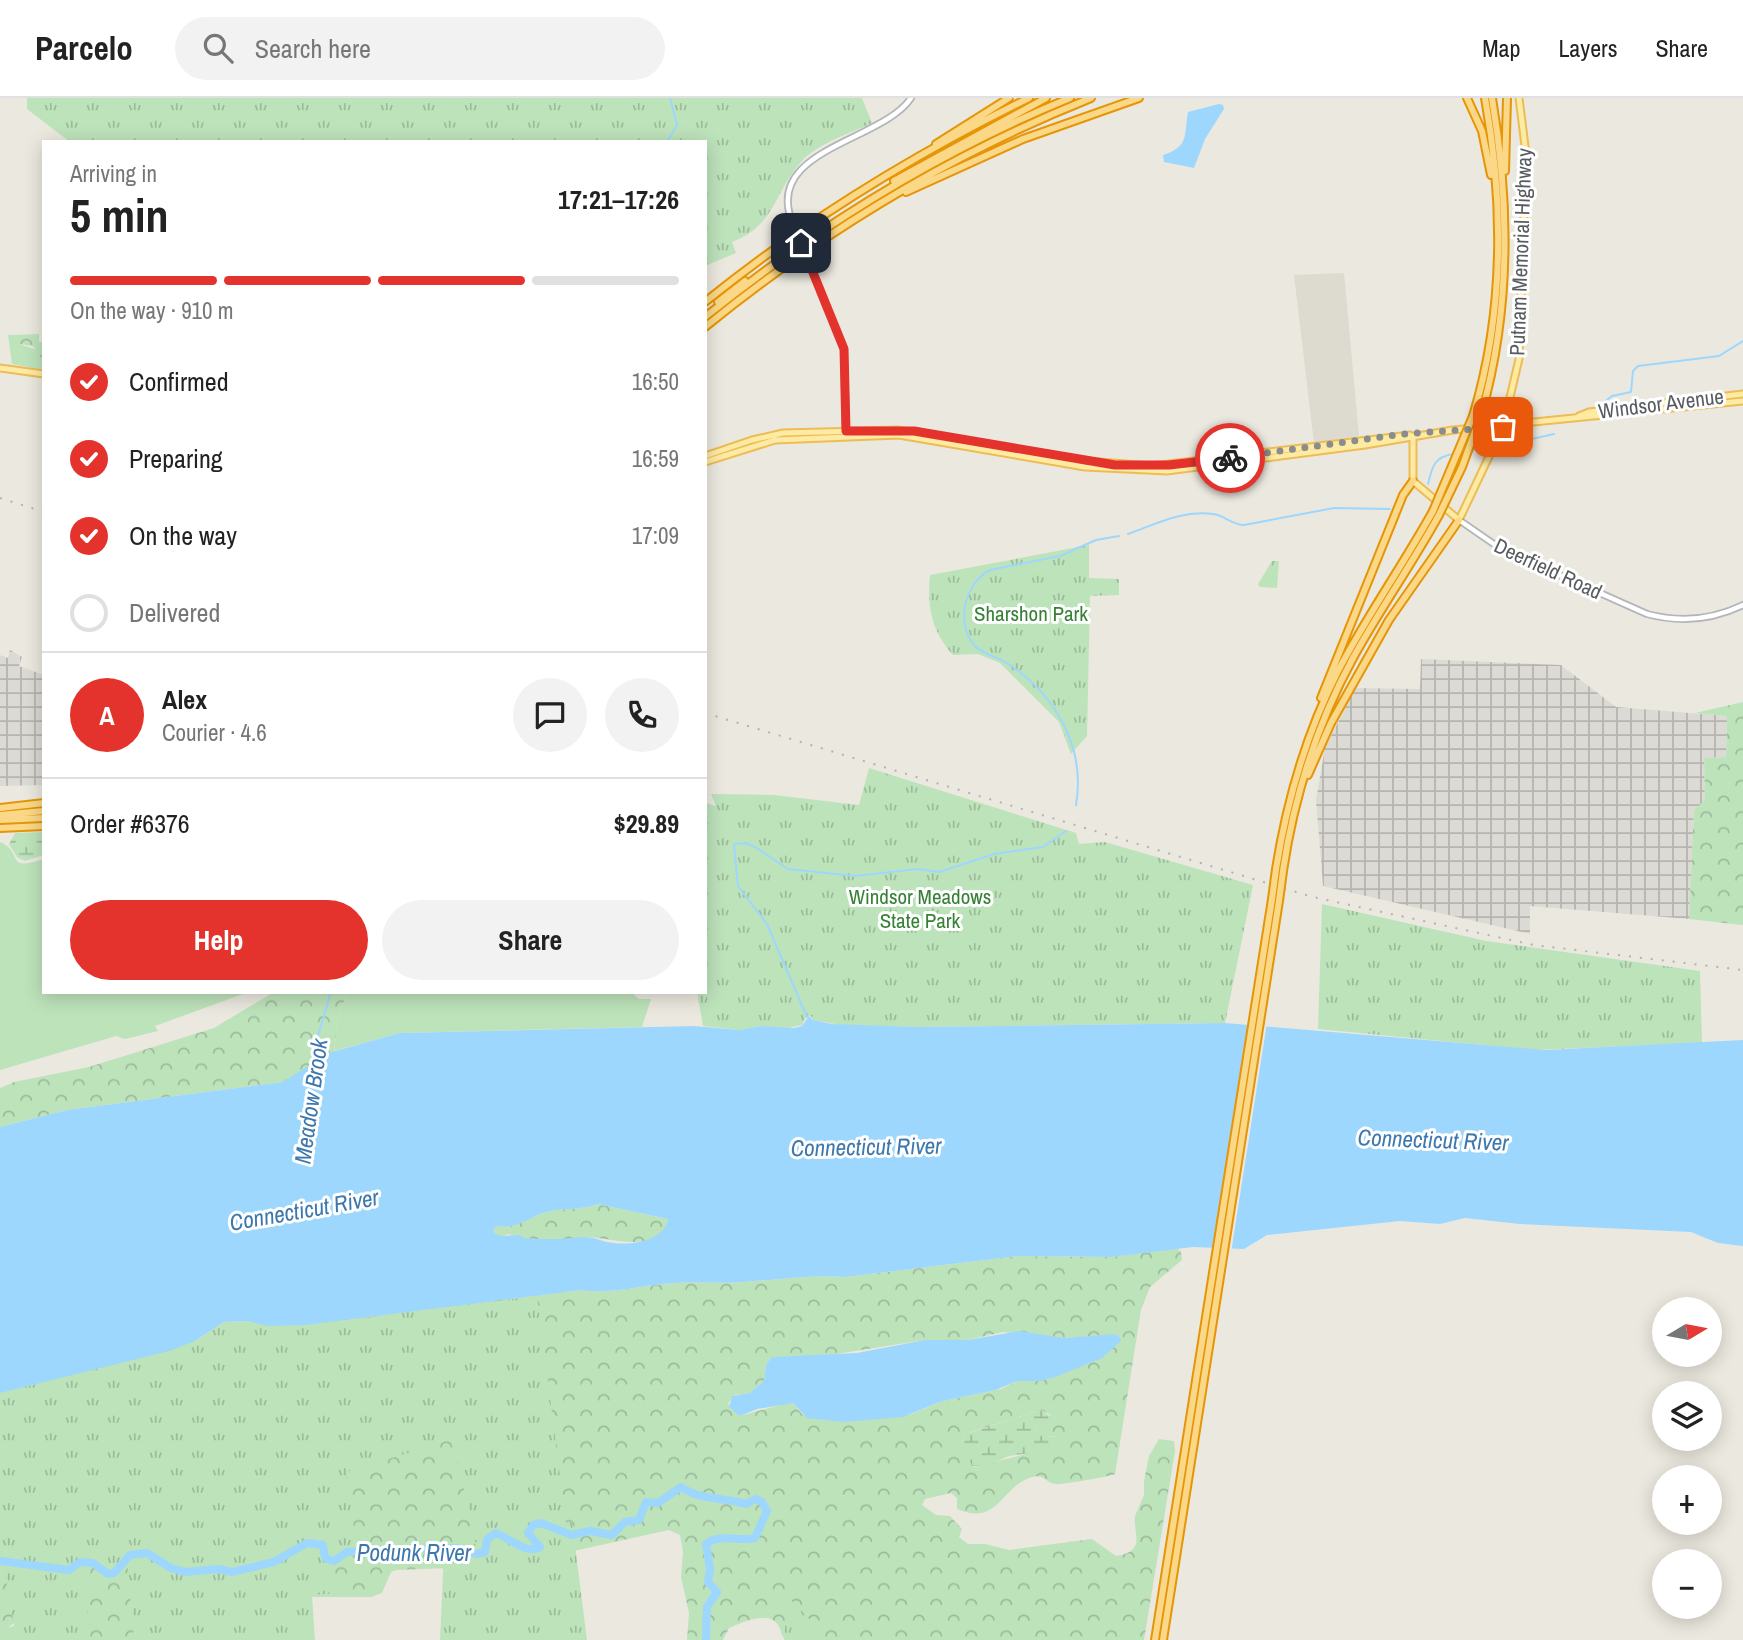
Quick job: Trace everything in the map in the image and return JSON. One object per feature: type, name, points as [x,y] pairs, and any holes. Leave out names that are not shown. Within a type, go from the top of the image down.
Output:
[{"type":"highway","points":[[930,151],[946,136],[1009,98]]},
{"type":"highway","points":[[707,301],[814,222],[930,151],[1029,98]]},
{"type":"highway","points":[[707,312],[777,257],[861,201],[958,144],[1046,98]]},
{"type":"highway","points":[[707,313],[783,258],[879,195],[983,138],[1070,98]]},
{"type":"highway","points":[[707,325],[782,268],[885,200],[994,140],[1091,98]]},
{"type":"highway","points":[[885,200],[1016,142],[1139,98]]},
{"type":"highway","points":[[1467,98],[1481,127],[1502,225]]},
{"type":"highway","points":[[1485,98],[1493,124]]},
{"type":"highway","points":[[1492,98],[1502,225]]},
{"type":"highway","points":[[1279,870],[1298,796],[1317,738],[1346,671],[1436,513],[1477,415],[1493,327],[1502,225],[1507,98]]},
{"type":"highway","points":[[1163,1640],[1291,796],[1316,711],[1403,495],[1413,481]]},
{"type":"highway","points":[[1310,736],[1346,657],[1436,513]]},
{"type":"highway","points":[[1298,796],[1331,723],[1389,620],[1459,520]]},
{"type":"highway","points":[[0,808],[42,803]]},
{"type":"highway","points":[[0,818],[42,811]]},
{"type":"highway","points":[[0,818],[42,818]]},
{"type":"highway","points":[[0,828],[42,826]]},
{"type":"highway","points":[[1155,1640],[1210,1321]]},
{"type":"main road","name":"Putnam Memorial Highway","points":[[1459,520],[1487,465],[1503,425],[1517,371],[1522,328],[1526,154],[1519,98]]},
{"type":"main road","points":[[0,368],[42,374]]},
{"type":"main road","name":"Windsor Avenue","points":[[1715,401],[1743,394]]},
{"type":"main road","name":"Windsor Avenue","points":[[707,455],[775,440],[846,434],[940,438],[1129,466],[1189,464],[1579,416],[1715,401],[1743,401]]},
{"type":"main road","points":[[1413,436],[1413,481]]},
{"type":"main road","name":"Windsor Avenue","points":[[707,461],[728,450]]},
{"type":"main road","name":"Deerfield Road","points":[[1413,481],[1459,520]]},
{"type":"street","points":[[846,434],[844,349],[788,210],[792,185],[810,161],[890,119],[911,98]]},
{"type":"street","name":"Deerfield Road","points":[[1459,520],[1506,552],[1647,614],[1668,619],[1697,619],[1743,605]]},
{"type":"shaded area","points":[[1344,273],[1359,436],[1314,443],[1294,275]]},
{"type":"shaded area","points":[[10,650],[22,657],[19,666],[42,674],[42,785],[0,786],[0,655],[8,658]]},
{"type":"shaded area","points":[[1421,659],[1561,665],[1616,707],[1727,716],[1726,757],[1704,758],[1705,801],[1694,810],[1689,919],[1530,906],[1530,934],[1323,886],[1316,800],[1325,748],[1355,688],[1420,689]]},
{"type":"green space","points":[[27,98],[862,98],[872,123],[825,144],[808,155],[792,173],[758,227],[732,242],[736,253],[707,265],[707,140],[67,140],[27,109]]},
{"type":"green space","points":[[39,334],[42,359],[33,346],[19,344],[11,350],[12,335]]},
{"type":"green space","points":[[8,335],[12,335],[12,349],[19,344],[37,350],[42,359],[42,370],[12,364]]},
{"type":"green space","name":"Sharshon Park","points":[[1089,545],[1089,578],[1119,579],[1119,595],[1090,596],[1087,736],[1071,754],[1059,722],[1000,663],[978,654],[953,655],[932,618],[930,575]]},
{"type":"green space","points":[[1272,561],[1279,561],[1277,588],[1260,587],[1258,584]]},
{"type":"green space","points":[[1743,702],[1743,925],[1689,919],[1694,810],[1705,800],[1704,758],[1726,757],[1727,716],[1695,713]]},
{"type":"green space","name":"Windsor Meadows State Park","points":[[869,768],[1076,833],[1079,844],[1105,842],[1253,885],[1225,1023],[918,1027],[841,1025],[813,1020],[811,1016],[806,1017],[802,1025],[788,1028],[761,1026],[740,1030],[703,1026],[697,994],[707,994],[707,804],[716,806],[711,794],[774,795],[859,805]]},
{"type":"green space","points":[[42,832],[42,856],[25,861],[17,857],[9,844],[15,833]]},
{"type":"green space","points":[[0,842],[12,851],[19,862],[42,859],[42,994],[243,994],[155,1026],[158,1031],[125,1039],[116,1036],[0,1070]]},
{"type":"green space","points":[[1322,904],[1486,941],[1700,971],[1702,1043],[1533,1050],[1318,1029]]},
{"type":"green space","points":[[271,994],[346,994],[338,1019],[334,1051],[283,1082],[67,1110],[0,1127],[0,1088],[14,1082],[89,1067],[214,1028]]},
{"type":"green space","points":[[346,994],[633,994],[639,999],[651,999],[642,1027],[400,1033],[334,1051],[338,1019]]},
{"type":"green space","points":[[598,1204],[668,1219],[664,1230],[656,1237],[634,1242],[588,1237],[551,1241],[509,1234],[499,1237],[493,1232],[496,1226],[514,1225],[550,1211]]},
{"type":"green space","points":[[1177,1248],[1181,1252],[1182,1260],[1150,1287],[1141,1310],[1115,1474],[1060,1484],[1033,1477],[1018,1484],[990,1510],[981,1513],[957,1509],[957,1498],[951,1493],[925,1499],[922,1505],[936,1515],[950,1516],[962,1529],[959,1537],[968,1544],[985,1544],[1009,1550],[1092,1539],[1116,1556],[1126,1554],[1135,1546],[1135,1516],[1144,1495],[1149,1456],[1159,1439],[1174,1441],[1175,1451],[1144,1640],[786,1640],[774,1621],[761,1618],[729,1628],[723,1640],[687,1640],[689,1613],[681,1577],[683,1552],[680,1535],[669,1530],[569,1552],[449,1568],[396,1570],[391,1572],[382,1593],[371,1597],[280,1597],[204,1640],[64,1640],[15,1622],[4,1631],[0,1640],[0,1393],[179,1346],[254,1322],[581,1290],[615,1291],[683,1282],[735,1283],[845,1277],[1018,1256],[1111,1257]],"holes":[[[1003,1332],[1064,1338],[1108,1335],[1106,1354],[1058,1376],[1017,1381],[1001,1389],[942,1401],[909,1415],[844,1422],[802,1414],[793,1403],[787,1403],[740,1416],[728,1404],[734,1395],[749,1393],[764,1381],[766,1365],[925,1340],[968,1340]],[[1041,1410],[1051,1415],[1037,1424],[1035,1433],[1043,1437],[1058,1436],[1061,1445],[975,1467],[971,1463],[963,1440],[970,1432]]]},
{"type":"green space","points":[[537,1296],[566,1523],[572,1522],[587,1640],[440,1640],[444,1551],[476,1544],[453,1439],[346,1472],[357,1549],[333,1553],[336,1593],[312,1595],[315,1640],[134,1640],[127,1558],[111,1572],[83,1565],[90,1640],[0,1640],[0,1626],[2,1629],[14,1626],[3,1562],[0,1562],[0,1393],[169,1351],[195,1341],[224,1322],[247,1321],[268,1326],[305,1325]]},
{"type":"green space","points":[[1041,1410],[1051,1417],[1037,1424],[1035,1432],[1043,1437],[1061,1436],[1061,1445],[1045,1451],[1009,1456],[987,1466],[972,1466],[963,1445],[965,1434]]},
{"type":"green space","points":[[788,1597],[818,1628],[822,1640],[784,1640]]},
{"type":"water","points":[[1223,105],[1224,109],[1205,139],[1194,168],[1164,162],[1163,155],[1172,152],[1182,143],[1188,112]]},
{"type":"water","name":"Connecticut River","points":[[809,1016],[813,1020],[832,1024],[918,1027],[1225,1023],[1545,1050],[1743,1040],[1743,1246],[1718,1243],[1691,1232],[1520,1224],[1465,1218],[1440,1224],[1400,1221],[1267,1235],[1244,1249],[1193,1247],[1111,1257],[1018,1256],[845,1277],[734,1283],[683,1282],[615,1291],[581,1290],[305,1325],[268,1326],[247,1321],[224,1322],[195,1341],[169,1351],[0,1393],[0,1127],[67,1110],[283,1082],[328,1053],[400,1033],[694,1026],[740,1030],[761,1026],[802,1026]],"holes":[[[598,1204],[668,1219],[660,1233],[634,1243],[615,1243],[585,1237],[524,1238],[519,1235],[499,1236],[493,1232],[496,1226],[515,1225],[550,1211]]]},
{"type":"water","points":[[1019,1331],[1064,1338],[1114,1334],[1119,1336],[1121,1341],[1102,1358],[1058,1376],[1041,1381],[1017,1381],[996,1390],[942,1401],[903,1417],[844,1422],[807,1418],[793,1403],[757,1409],[740,1416],[729,1407],[732,1396],[749,1393],[764,1381],[766,1365],[772,1357],[857,1353],[925,1340],[968,1340]]},
{"type":"pier","points":[[1249,1022],[1267,1023],[1231,1253],[1213,1253]]},
{"type":"waterway","name":"Meadow Brook","points":[[668,140],[677,125],[670,98]]},
{"type":"waterway","points":[[1603,403],[1612,396],[1631,392],[1633,371],[1638,366],[1719,356],[1743,341]]},
{"type":"waterway","points":[[1509,444],[1554,434]]},
{"type":"waterway","points":[[1472,450],[1482,448]]},
{"type":"waterway","points":[[1428,484],[1438,460],[1453,454]]},
{"type":"waterway","points":[[1128,534],[1191,514],[1217,515],[1244,525],[1334,508],[1390,509]]},
{"type":"waterway","points":[[1076,805],[1076,763],[1063,724],[1053,706],[1024,676],[974,645],[965,625],[965,604],[974,584],[990,570],[1060,556],[1096,540],[1119,536]]},
{"type":"waterway","points":[[807,1017],[767,924],[738,886],[734,844],[745,843],[755,847],[788,869],[855,876],[918,869],[939,872],[994,854],[1043,847],[1066,831]]},
{"type":"waterway","name":"Meadow Brook","points":[[314,1062],[318,1036],[330,994]]},
{"type":"waterway","name":"Podunk River","points":[[0,1561],[69,1570],[80,1562],[93,1563],[108,1574],[114,1573],[130,1555],[147,1553],[171,1568],[185,1572],[219,1569],[232,1572],[274,1562],[307,1543],[323,1545],[325,1558],[334,1561],[347,1552],[383,1550],[458,1548],[477,1554],[485,1552],[487,1539],[496,1533],[529,1549],[540,1547],[528,1533],[533,1525],[541,1523],[572,1535],[590,1531],[612,1535],[625,1522],[639,1520],[646,1502],[658,1503],[681,1487],[705,1497],[746,1504],[755,1499],[762,1502],[767,1511],[755,1538],[724,1538],[706,1544],[710,1569],[708,1582],[717,1592],[707,1607],[706,1640]]},
{"type":"railway","points":[[0,498],[42,511]]},
{"type":"railway","points":[[707,714],[1313,897],[1534,945],[1743,970]]},
{"type":"way so far","points":[[1230,458],[1403,434],[1413,436],[1503,427]]},
{"type":"route","points":[[801,243],[844,349],[846,431],[914,431],[1048,456],[1115,465],[1189,464],[1230,458]]}]
